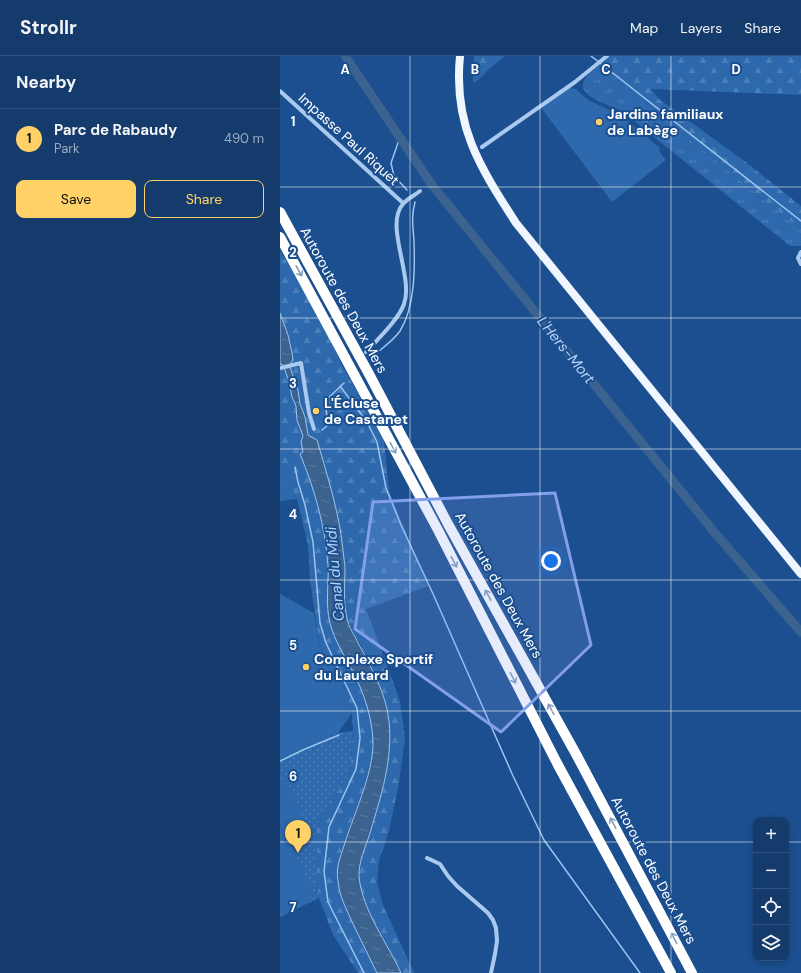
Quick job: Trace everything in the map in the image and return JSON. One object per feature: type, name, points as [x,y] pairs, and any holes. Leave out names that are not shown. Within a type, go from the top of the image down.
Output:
[{"type":"highway","name":"Autoroute des Deux Mers","points":[[280,212],[448,524],[576,754],[692,973]]},
{"type":"highway","name":"Autoroute des Deux Mers","points":[[280,237],[438,530],[558,765],[671,973]]},
{"type":"main road","points":[[460,56],[459,90],[463,119],[469,137],[484,174],[516,223],[801,574]]},
{"type":"street","points":[[482,147],[593,69],[606,56]]},
{"type":"street","name":"Impasse Paul Riquet","points":[[280,91],[403,203]]},
{"type":"street","name":"Impasse Paul Riquet","points":[[366,352],[394,320],[404,304],[406,290],[396,227],[403,203],[420,191]]},
{"type":"street","points":[[801,252],[798,258],[801,264]]},
{"type":"street","points":[[280,368],[301,363],[309,413],[314,429]]},
{"type":"street","points":[[427,858],[440,864],[457,886],[488,912],[493,920],[496,928],[497,940],[491,973]]},
{"type":"highlighted area","points":[[555,493],[591,645],[501,732],[355,629],[373,502]]},
{"type":"green space","points":[[474,56],[505,56],[473,83]]},
{"type":"green space","points":[[609,56],[801,56],[801,95],[651,89],[659,99],[747,163],[801,206],[801,229],[599,66]]},
{"type":"green space","points":[[599,66],[801,229],[801,246],[790,246],[625,114],[618,109],[594,99],[586,93],[583,89],[585,78]]},
{"type":"green space","points":[[570,88],[576,89],[588,100],[624,118],[660,148],[659,151],[666,160],[612,202],[542,109],[543,106]]},
{"type":"green space","points":[[280,251],[308,295],[341,363],[384,441],[389,491],[428,586],[366,609],[400,701],[405,738],[399,783],[389,831],[379,861],[377,882],[383,905],[414,973],[401,973],[370,914],[361,890],[359,870],[384,782],[389,753],[390,725],[384,697],[367,658],[347,620],[346,611],[330,624],[364,696],[369,711],[373,743],[367,776],[340,856],[338,881],[344,903],[377,973],[358,973],[333,935],[319,898],[317,882],[316,823],[350,772],[353,731],[352,713],[344,687],[320,648],[310,580],[308,545],[297,499],[280,469]]},
{"type":"green space","points":[[280,469],[297,499],[280,501]]},
{"type":"green space","name":"Complexe Sportif du Lautard","points":[[280,594],[314,613],[320,648],[344,687],[352,713],[338,733],[280,758]]},
{"type":"green space","points":[[353,731],[350,772],[317,823],[317,882],[319,898],[280,917],[280,758],[338,733]]},
{"type":"green space","points":[[286,778],[307,827],[280,839],[280,781]]},
{"type":"green space","points":[[290,841],[315,897],[280,915],[280,846]]},
{"type":"water","name":"Canal du Midi","points":[[280,313],[288,335],[293,360],[290,364],[291,370],[298,390],[308,435],[317,440],[336,511],[345,563],[345,599],[348,621],[350,628],[377,680],[385,700],[389,721],[390,735],[388,764],[378,805],[361,860],[359,877],[361,890],[370,915],[401,973],[377,973],[353,924],[339,887],[337,873],[339,861],[370,767],[373,741],[367,705],[361,688],[337,642],[330,623],[327,601],[327,551],[315,495],[300,454],[303,452],[301,442],[303,436],[297,420],[296,406],[283,365],[280,364]]},
{"type":"waterway","name":"L'Hers-Mort","points":[[345,56],[432,185],[715,533],[801,632]]},
{"type":"waterway","points":[[591,56],[801,221]]},
{"type":"waterway","points":[[400,137],[391,163],[394,176],[407,190]]},
{"type":"waterway","points":[[371,358],[400,331],[409,311],[414,275],[413,217],[415,202]]},
{"type":"waterway","points":[[322,430],[328,425],[325,401],[344,383]]},
{"type":"waterway","points":[[340,386],[367,422],[377,442],[386,488],[401,525],[434,596],[513,776],[544,840],[640,973]]},
{"type":"waterway","points":[[295,467],[313,542],[320,623],[326,643],[357,708],[360,738],[356,769],[329,827],[324,871],[328,902],[364,973]]},
{"type":"waterway","points":[[280,761],[339,735]]},
{"type":"place","name":"Jardins familiaux de Labège","points":[[599,122]]},
{"type":"place","name":"L'Écluse de Castanet","points":[[316,411]]},
{"type":"place","name":"Complexe Sportif du Lautard","points":[[306,667]]},
{"type":"place","name":"Parc de Rabaudy","points":[[298,853]]}]
